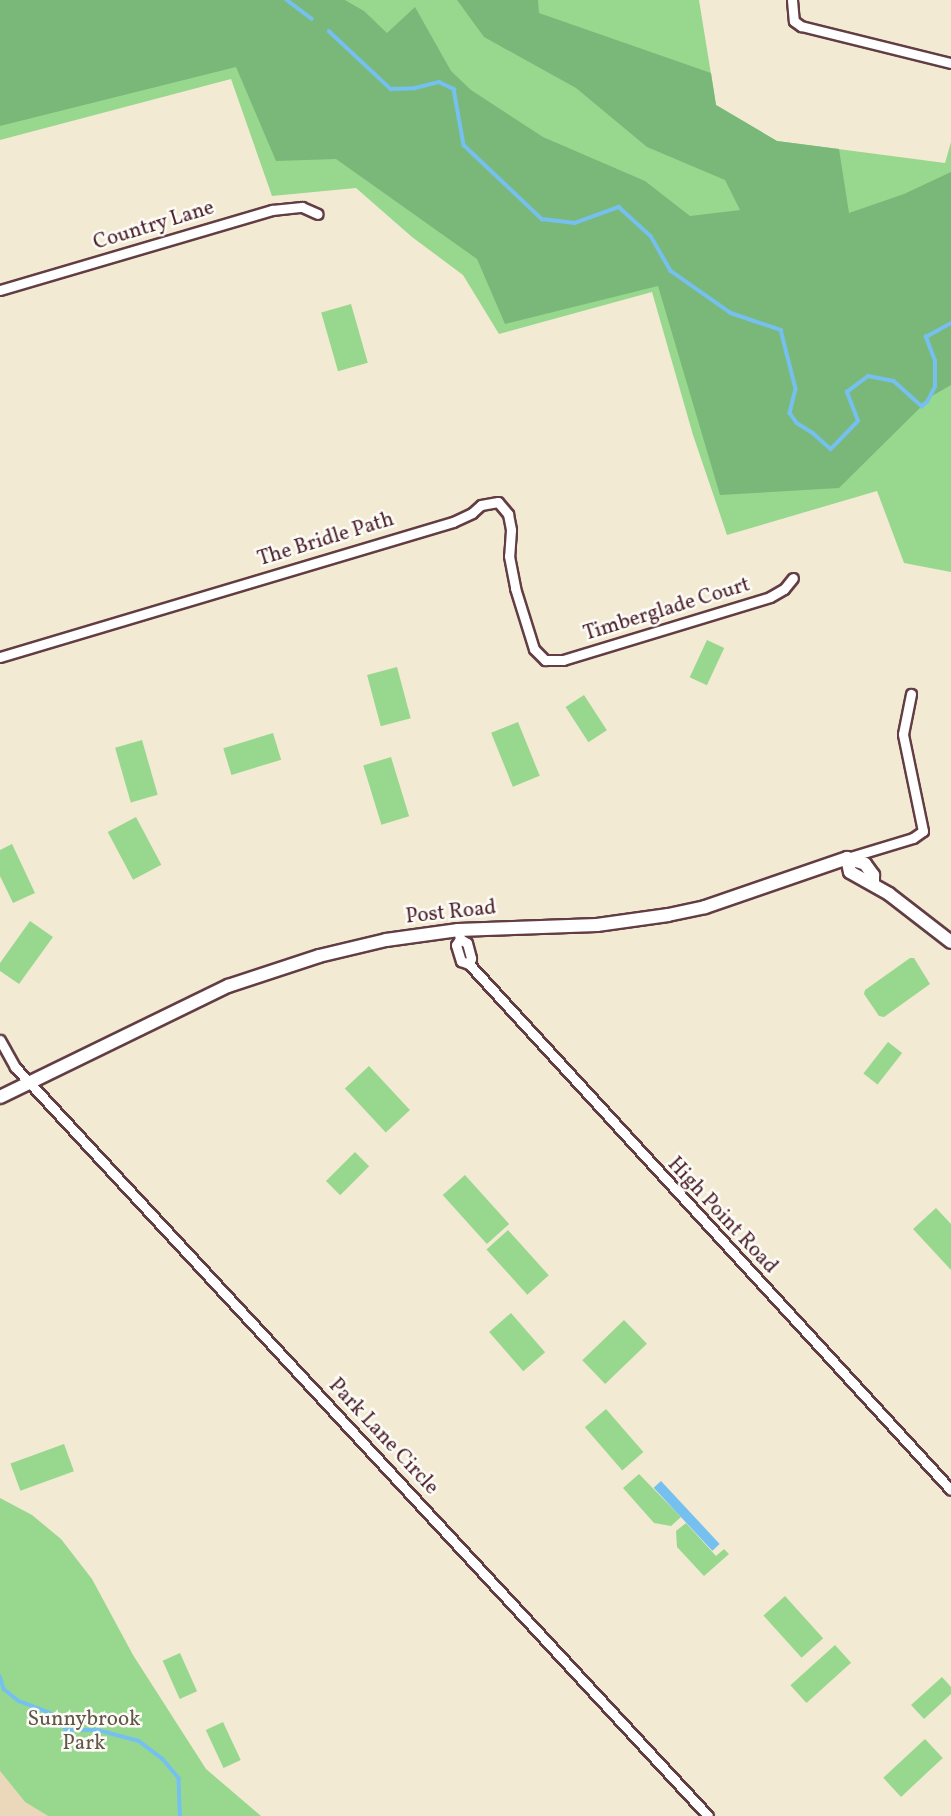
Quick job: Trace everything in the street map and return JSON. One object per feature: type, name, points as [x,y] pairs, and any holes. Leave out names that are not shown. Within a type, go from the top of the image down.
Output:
[{"type":"street","points":[[792,0],[794,21],[801,26],[951,63]]},
{"type":"street","name":"Country Lane","points":[[0,290],[272,210],[302,207],[318,214]]},
{"type":"street","name":"The Bridle Path","points":[[0,657],[453,522],[472,513],[481,505],[498,502],[508,514],[511,530],[509,556],[519,600],[534,649],[545,660]]},
{"type":"street","name":"Timberglade Court","points":[[545,660],[564,660],[770,597],[784,589],[793,578]]},
{"type":"street","name":"Post Road","points":[[0,1097],[228,986],[319,956],[386,940],[597,925],[668,915],[717,903],[913,838],[923,831],[903,734],[911,694]]},
{"type":"street","points":[[847,858],[865,864],[873,875],[873,883],[951,942]]},
{"type":"street","name":"High Point Road","points":[[459,934],[456,945],[461,961],[468,964],[951,1490]]},
{"type":"street","name":"Park Lane Circle","points":[[0,1040],[12,1064],[709,1816]]},
{"type":"shaded area","points":[[0,1771],[25,1802],[48,1816],[0,1816]]},
{"type":"green space","points":[[0,0],[699,0],[716,105],[777,141],[945,163],[951,142],[951,572],[904,563],[877,491],[727,535],[693,435],[652,292],[499,334],[463,275],[412,237],[356,188],[272,196],[231,79],[0,140]]},
{"type":"green space","points":[[0,0],[345,0],[364,11],[387,33],[415,7],[451,71],[471,90],[543,137],[645,181],[690,216],[740,210],[725,180],[647,147],[576,88],[484,37],[457,0],[538,0],[539,13],[711,73],[716,105],[777,141],[839,149],[849,213],[904,194],[951,172],[951,385],[932,396],[839,488],[720,495],[658,286],[505,324],[477,259],[336,159],[276,161],[236,67],[0,126]]},
{"type":"green space","points":[[351,304],[368,363],[338,371],[321,313]]},
{"type":"green space","points":[[707,640],[724,648],[707,685],[690,677]]},
{"type":"green space","points":[[397,667],[411,718],[381,726],[367,675]]},
{"type":"green space","points":[[584,695],[607,730],[588,742],[566,707]]},
{"type":"green space","points":[[518,722],[540,776],[513,787],[491,733]]},
{"type":"green space","points":[[273,733],[281,760],[231,775],[223,748]]},
{"type":"green space","points":[[142,740],[158,795],[131,803],[115,748]]},
{"type":"green space","points":[[391,757],[409,816],[381,825],[363,765]]},
{"type":"green space","points":[[136,817],[161,865],[133,880],[108,832]]},
{"type":"green space","points":[[12,844],[35,893],[13,903],[0,876],[0,850]]},
{"type":"green space","points":[[30,921],[53,937],[19,984],[0,971],[0,963]]},
{"type":"green space","points":[[910,958],[914,958],[930,984],[884,1017],[879,1016],[864,994],[865,990]]},
{"type":"green space","points":[[888,1042],[902,1053],[878,1085],[863,1074]]},
{"type":"green space","points":[[369,1066],[410,1110],[386,1132],[345,1089]]},
{"type":"green space","points":[[355,1152],[369,1166],[340,1195],[326,1181]]},
{"type":"green space","points":[[465,1175],[509,1224],[487,1244],[443,1195]]},
{"type":"green space","points":[[936,1208],[951,1224],[951,1270],[913,1229]]},
{"type":"green space","points":[[508,1230],[549,1275],[527,1295],[486,1249]]},
{"type":"green space","points":[[511,1313],[545,1352],[523,1371],[489,1332]]},
{"type":"green space","points":[[624,1320],[647,1344],[605,1384],[582,1360]]},
{"type":"green space","points":[[606,1409],[643,1452],[622,1470],[585,1427]]},
{"type":"green space","points":[[64,1444],[74,1471],[20,1491],[10,1463]]},
{"type":"green space","points":[[639,1474],[681,1517],[671,1526],[654,1523],[623,1488]]},
{"type":"green space","name":"Sunnybrook Park","points":[[0,1498],[32,1515],[61,1539],[92,1579],[133,1655],[206,1769],[261,1816],[48,1816],[25,1802],[0,1771]]},
{"type":"green space","points":[[686,1523],[716,1556],[724,1549],[729,1554],[704,1576],[677,1547],[676,1531]]},
{"type":"green space","points":[[785,1596],[823,1638],[802,1658],[763,1615]]},
{"type":"green space","points":[[835,1645],[851,1663],[806,1703],[790,1685]]},
{"type":"green space","points":[[180,1653],[197,1691],[180,1699],[163,1661]]},
{"type":"green space","points":[[942,1677],[951,1687],[951,1694],[924,1719],[911,1705]]},
{"type":"green space","points":[[223,1722],[241,1760],[224,1768],[206,1730]]},
{"type":"green space","points":[[925,1739],[943,1758],[901,1797],[883,1778]]},
{"type":"water","points":[[661,1481],[720,1544],[712,1551],[654,1488]]},
{"type":"waterway","points":[[287,0],[312,19]]},
{"type":"waterway","points":[[329,31],[391,89],[415,88],[439,82],[454,89],[464,145],[542,219],[575,223],[619,207],[651,236],[671,271],[731,313],[781,330],[796,389],[790,413],[797,423],[831,449],[858,421],[847,392],[868,376],[894,381],[922,406],[927,402],[935,387],[935,361],[926,337],[951,323]]},
{"type":"waterway","points":[[0,1676],[4,1689],[19,1701],[50,1713],[67,1730],[98,1730],[139,1741],[163,1759],[179,1778],[180,1816]]}]
